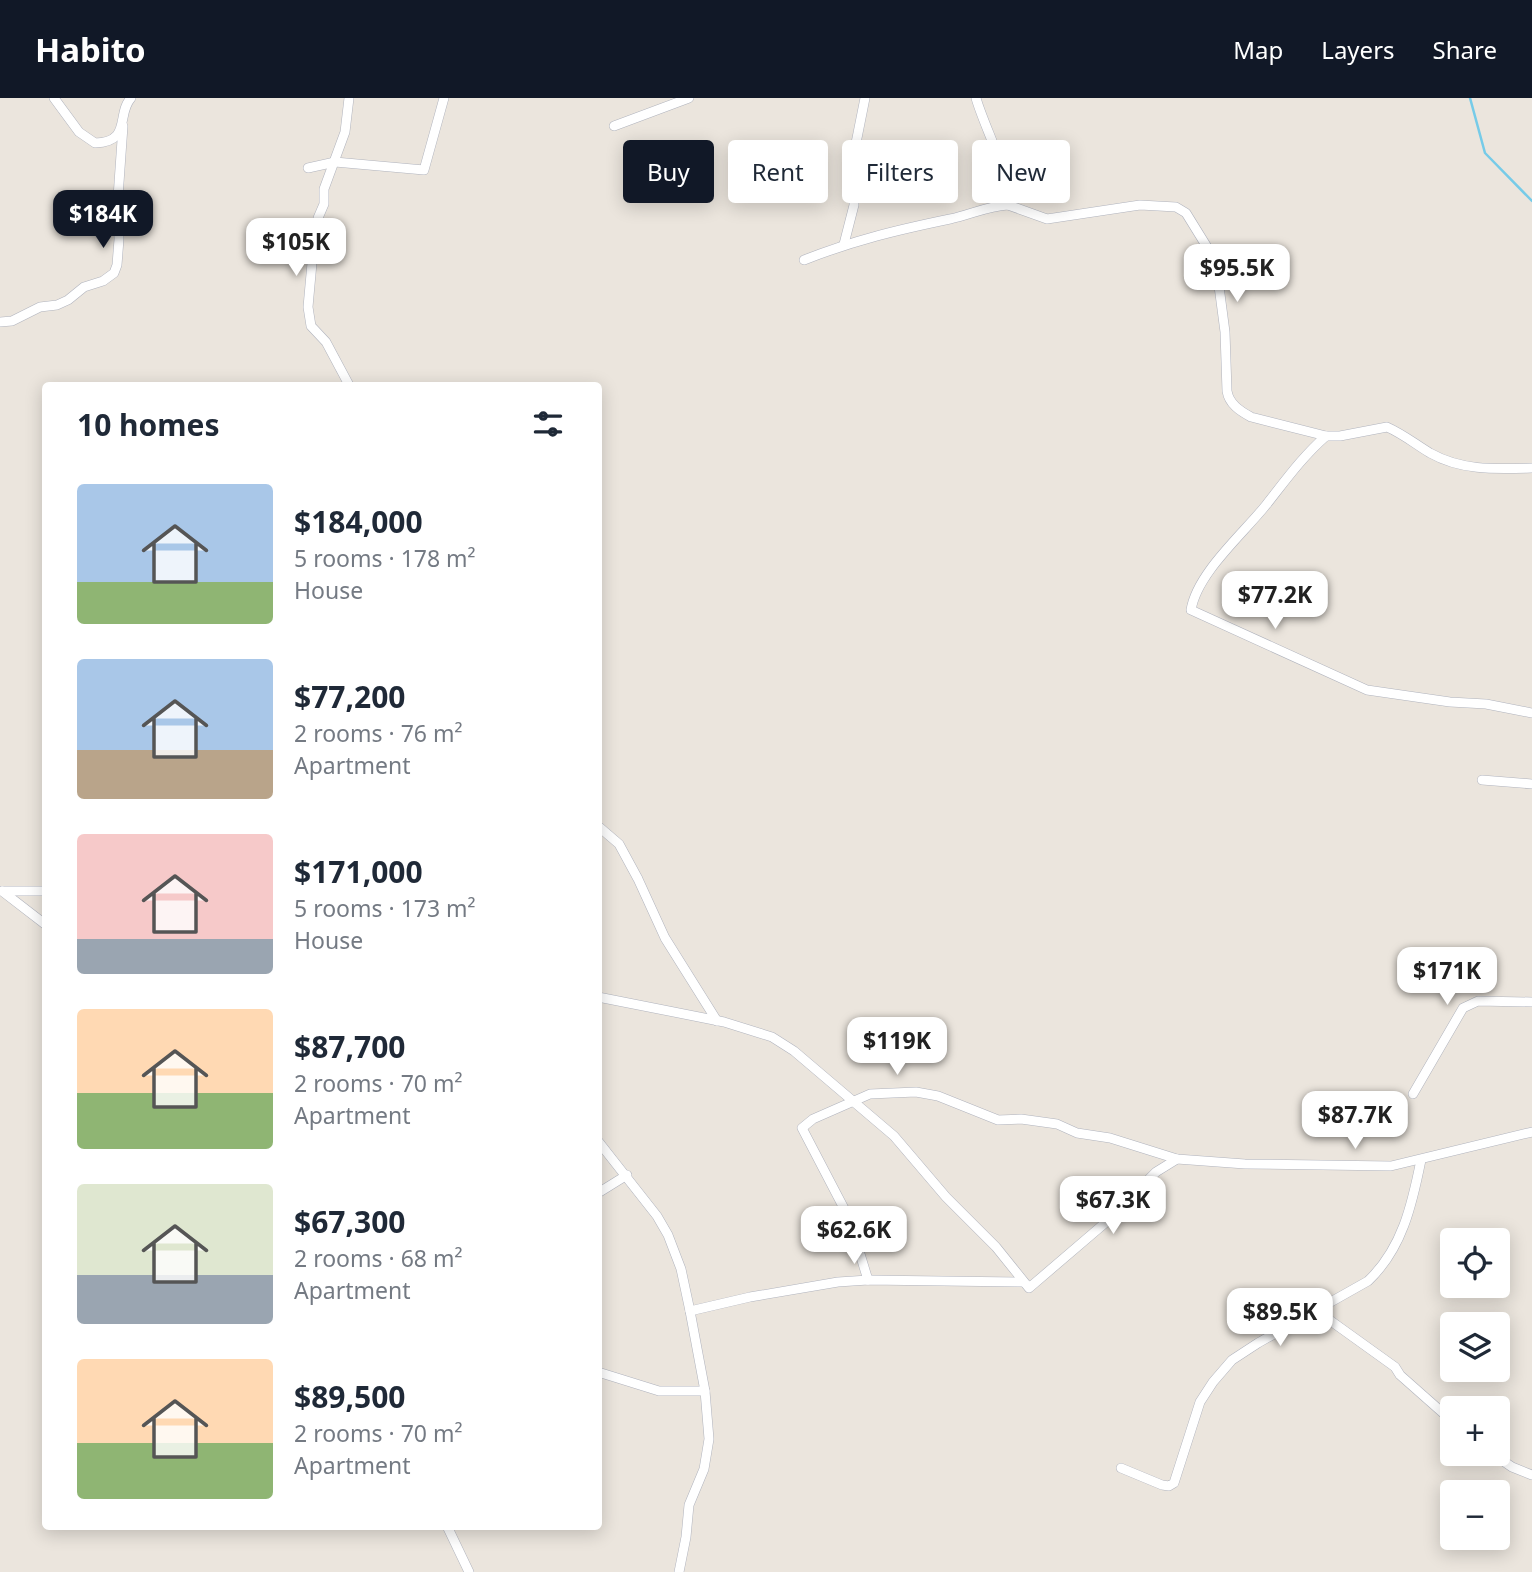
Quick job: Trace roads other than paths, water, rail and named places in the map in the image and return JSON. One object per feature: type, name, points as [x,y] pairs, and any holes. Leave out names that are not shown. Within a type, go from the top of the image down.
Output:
[{"type":"street","points":[[54,98],[79,132],[95,143],[110,140],[123,126]]},
{"type":"street","points":[[347,382],[326,342],[311,326],[308,307],[318,218],[324,204],[324,190],[345,132],[349,98]]},
{"type":"street","points":[[308,168],[335,162],[424,170],[443,98]]},
{"type":"street","points":[[651,98],[656,109]]},
{"type":"street","points":[[614,126],[689,98]]},
{"type":"street","points":[[844,244],[854,205],[855,153],[865,98]]},
{"type":"street","points":[[976,98],[1010,196],[1008,205]]},
{"type":"street","points":[[0,322],[12,321],[40,307],[57,305],[84,287],[103,281],[114,273],[118,252],[118,197],[127,100]]},
{"type":"street","points":[[804,260],[844,244],[914,225],[953,219],[994,205],[1008,205],[1047,219],[1140,205],[1182,209],[1207,247],[1217,271],[1224,332],[1226,384],[1230,400],[1242,412],[1251,417],[1326,436],[1387,427],[1430,453],[1458,464],[1486,469],[1532,468]]},
{"type":"street","points":[[1326,436],[1304,455],[1265,507],[1232,541],[1208,573],[1192,602],[1191,610],[1367,690],[1517,708],[1532,713]]},
{"type":"street","points":[[1482,780],[1532,784]]},
{"type":"street","points":[[602,829],[619,844],[668,945],[717,1020]]},
{"type":"street","points":[[1,891],[42,891]]},
{"type":"street","points":[[1,891],[42,922]]},
{"type":"street","points":[[602,999],[717,1020],[778,1040],[894,1136],[946,1197],[996,1247],[1029,1288],[1105,1223],[1156,1172],[1177,1159]]},
{"type":"street","points":[[1413,1094],[1464,1008],[1478,1001],[1532,1002]]},
{"type":"street","points":[[868,1280],[849,1218],[803,1129],[805,1124],[813,1119],[876,1093],[928,1093],[998,1120],[1021,1119],[1057,1124],[1077,1133],[1110,1138],[1177,1159],[1245,1164],[1391,1166],[1532,1132]]},
{"type":"street","points":[[602,1145],[627,1175],[668,1235],[681,1269],[705,1391],[709,1448],[704,1469],[689,1505],[679,1572]]},
{"type":"street","points":[[1121,1468],[1162,1485],[1174,1483],[1200,1402],[1232,1360],[1368,1281],[1383,1267],[1410,1212],[1421,1160]]},
{"type":"street","points":[[602,1191],[627,1175]]},
{"type":"street","points":[[690,1311],[750,1297],[838,1282],[1023,1282]]},
{"type":"street","points":[[1317,1311],[1395,1367],[1400,1375],[1440,1410]]},
{"type":"street","points":[[602,1373],[659,1391],[705,1391]]},
{"type":"street","points":[[1510,1466],[1532,1475]]},
{"type":"street","points":[[449,1530],[469,1572]]},
{"type":"waterway","points":[[1470,98],[1485,153],[1532,201]]}]
